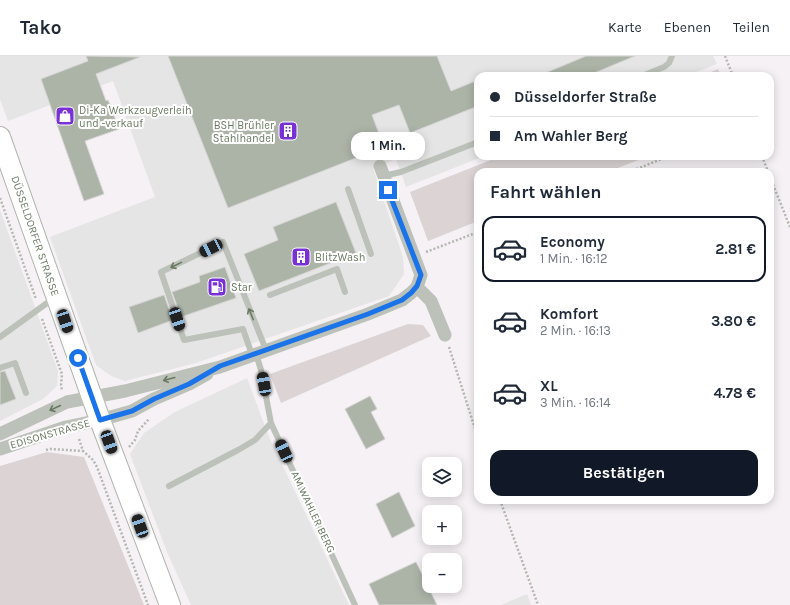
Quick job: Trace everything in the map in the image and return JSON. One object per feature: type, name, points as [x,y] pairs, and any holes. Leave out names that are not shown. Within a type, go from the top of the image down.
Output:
[{"type":"main road","name":"DÜSSELDORFER STRASSE","points":[[0,137],[100,420],[170,605]]},
{"type":"street","points":[[92,396],[125,391],[220,366],[368,314],[402,300],[411,293],[417,286],[421,275],[381,171]]},
{"type":"street","points":[[417,286],[431,301],[445,335]]},
{"type":"street","points":[[100,420],[132,411],[154,399],[189,384],[220,366]]},
{"type":"street","name":"EDISONSTRASSE","points":[[0,434],[66,402],[92,396]]},
{"type":"street","name":"EDISONSTRASSE","points":[[0,448],[74,425],[100,420]]},
{"type":"lane","points":[[652,72],[670,63],[672,56]]},
{"type":"lane","points":[[381,171],[401,172],[474,144]]},
{"type":"lane","points":[[348,190],[371,254]]},
{"type":"lane","points":[[223,242],[258,353],[243,330],[184,340],[162,272],[223,242]]},
{"type":"lane","points":[[270,295],[337,269],[345,292]]},
{"type":"lane","points":[[0,337],[56,296]]},
{"type":"lane","name":"AM WAHLER BERG","points":[[258,353],[271,423],[355,605]]},
{"type":"lane","points":[[0,368],[15,363],[26,393]]},
{"type":"lane","points":[[170,486],[255,440],[271,423]]},
{"type":"path","points":[[725,56],[731,72]]},
{"type":"path","points":[[639,168],[659,160]]},
{"type":"path","points":[[774,187],[790,227]]},
{"type":"path","points":[[0,198],[62,374],[60,385],[66,402]]},
{"type":"path","points":[[414,257],[474,234]]},
{"type":"path","points":[[445,335],[474,426]]},
{"type":"path","points":[[93,460],[129,447],[135,440],[138,431],[151,416]]},
{"type":"path","points":[[74,425],[84,451],[93,460],[97,467],[148,605]]},
{"type":"path","points":[[44,451],[50,449],[84,451]]},
{"type":"path","points":[[501,504],[538,605]]},
{"type":"shaded area","points":[[0,56],[713,56],[717,64],[696,72],[474,72],[474,160],[406,187],[396,159],[373,168],[403,257],[404,274],[389,296],[196,363],[125,381],[111,376],[96,365],[50,237],[155,197],[113,81],[8,121],[0,99]]},
{"type":"shaded area","points":[[718,69],[719,72],[711,72]]},
{"type":"shaded area","points":[[491,160],[638,160],[618,168],[474,168],[474,223],[428,241],[410,192]]},
{"type":"shaded area","points":[[0,210],[58,371],[57,386],[43,399],[0,421]]},
{"type":"shaded area","points":[[408,324],[423,325],[431,336],[281,403],[270,374]]},
{"type":"shaded area","points":[[247,378],[269,437],[349,605],[191,605],[167,552],[130,454],[144,433],[175,412]]},
{"type":"shaded area","points":[[47,452],[84,457],[144,605],[0,605],[0,466]]},
{"type":"shaded area","points":[[527,594],[531,605],[501,605]]},
{"type":"building","points":[[86,56],[140,57],[96,74],[119,129],[85,141],[104,194],[84,201],[41,79],[88,61]]},
{"type":"building","name":"BSH Brühler Stahlhandel","points":[[168,56],[437,56],[451,91],[474,82],[474,108],[410,133],[399,105],[372,115],[384,147],[228,208]]},
{"type":"building","points":[[586,56],[635,56],[597,72],[548,72]]},
{"type":"building","name":"BlitzWash","points":[[336,202],[356,253],[259,291],[244,254],[278,240],[273,227]]},
{"type":"building","points":[[225,267],[236,298],[181,317],[172,292],[200,282],[199,276]]},
{"type":"building","points":[[164,295],[173,320],[138,333],[129,307]]},
{"type":"building","points":[[5,371],[16,399],[0,405],[0,372]]},
{"type":"building","points":[[370,396],[377,409],[371,412],[385,439],[366,449],[345,409]]},
{"type":"building","points":[[399,492],[415,526],[392,538],[376,504]]},
{"type":"building","points":[[416,562],[422,574],[422,593],[431,593],[437,605],[379,605],[369,584]]},
{"type":"place","name":"Di-Ka Werkzeugverleih und -verkauf","points":[[65,116]]},
{"type":"place","name":"BSH Brühler Stahlhandel","points":[[288,131]]},
{"type":"place","name":"BlitzWash","points":[[301,257]]},
{"type":"place","name":"Star","points":[[217,287]]},
{"type":"route","points":[[78,358],[100,420],[132,411],[154,399],[189,384],[220,366],[368,314],[402,300],[417,286],[421,275],[388,190]]}]
